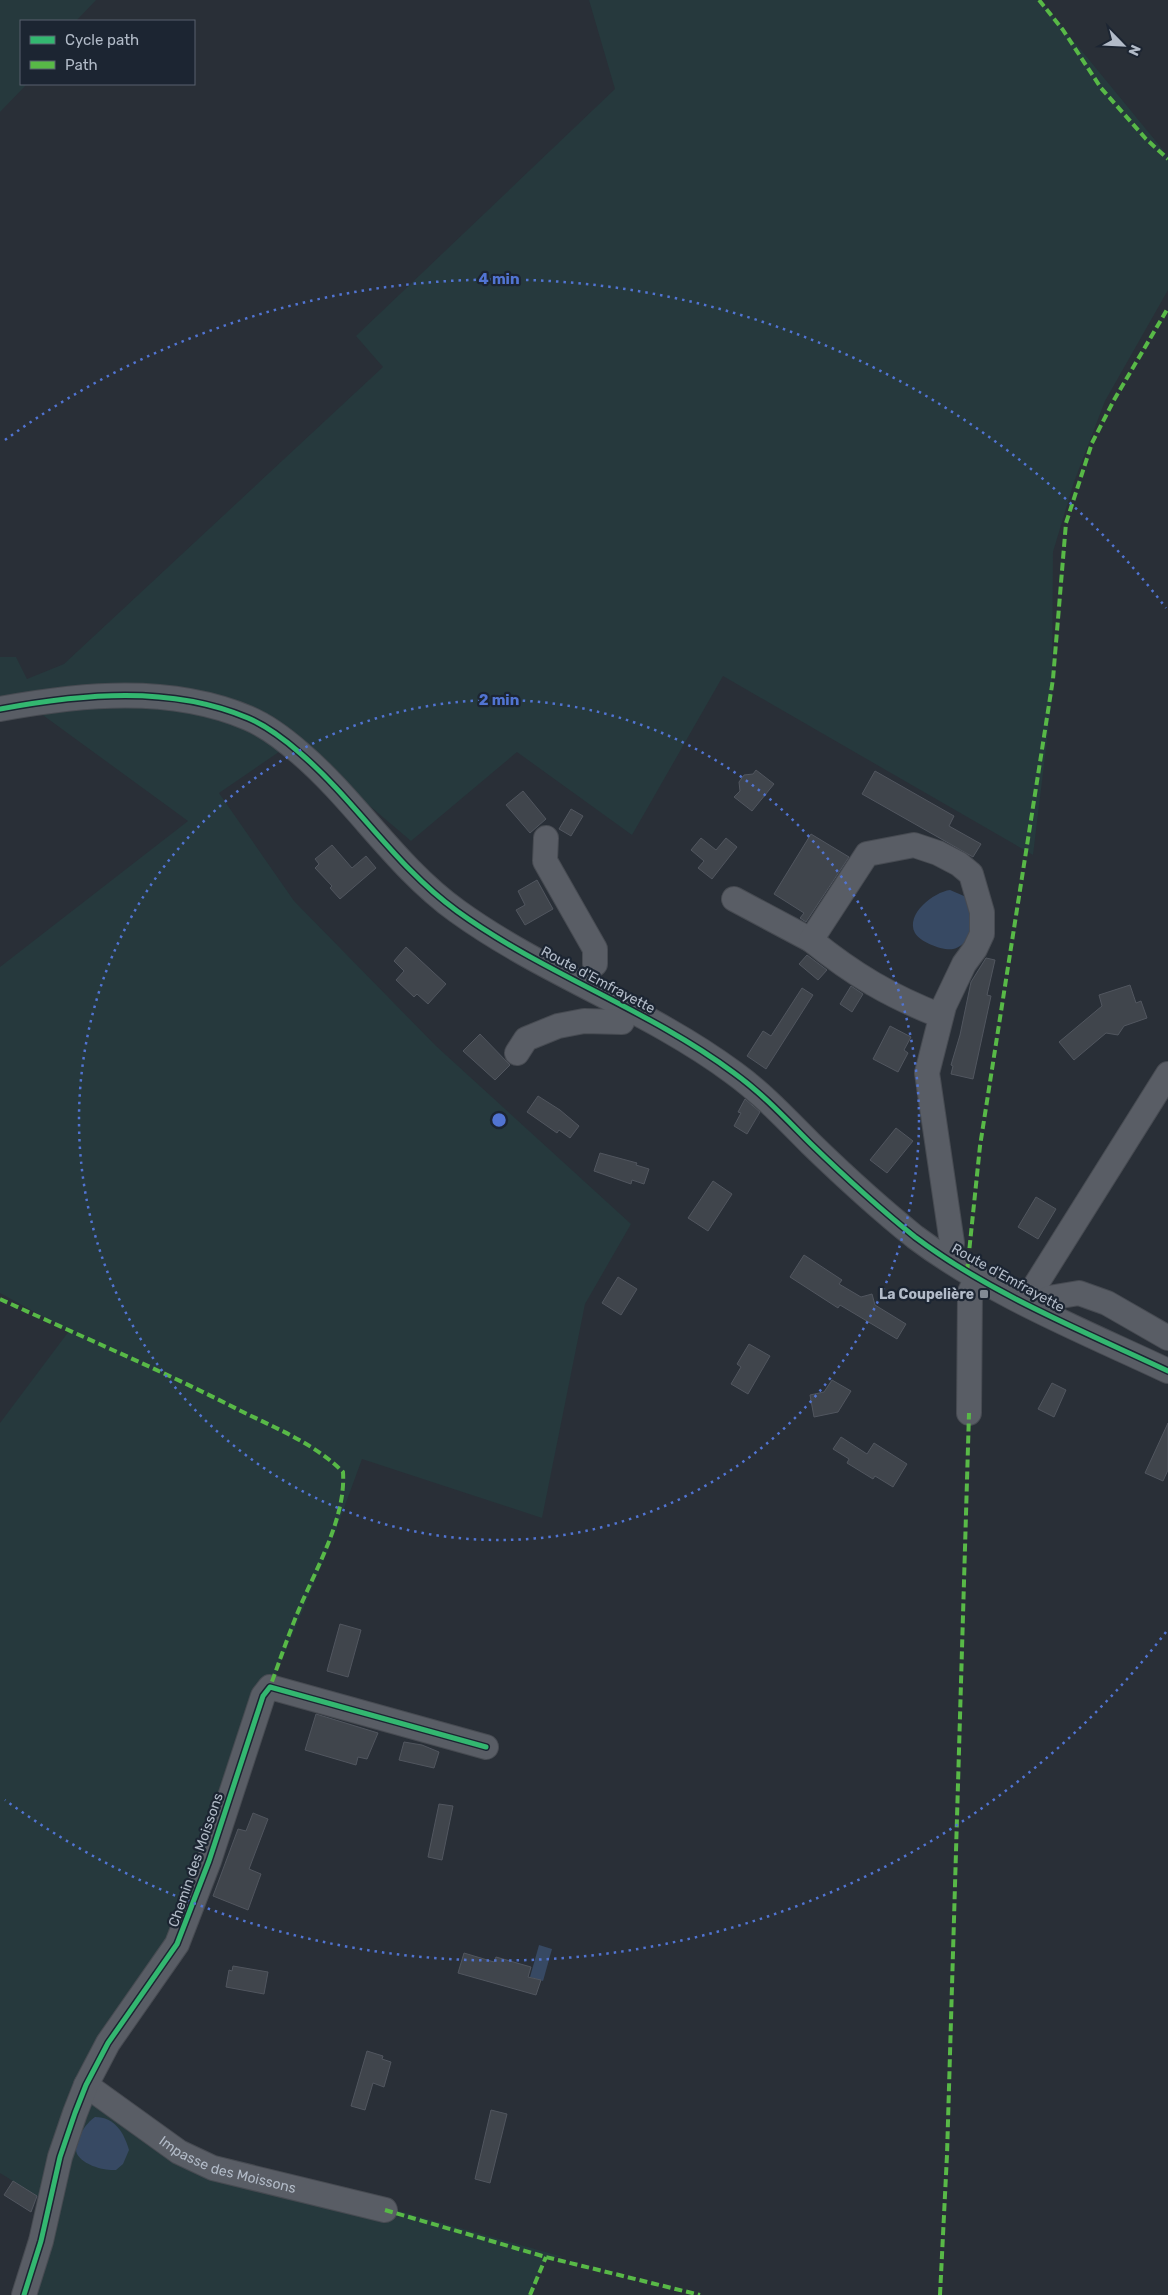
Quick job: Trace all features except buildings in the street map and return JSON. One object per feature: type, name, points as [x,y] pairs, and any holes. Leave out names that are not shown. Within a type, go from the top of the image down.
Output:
[{"type":"street","name":"Route d'Emfrayette","points":[[0,709],[32,703],[93,696],[181,698],[249,718],[275,732],[318,769],[394,854],[454,910],[509,946],[684,1038],[734,1073],[770,1102],[865,1195],[917,1238],[947,1258],[977,1277],[1034,1307],[1168,1371]]},
{"type":"street","points":[[546,838],[545,861],[595,949],[595,964]]},
{"type":"street","points":[[811,940],[867,854],[914,845],[938,853],[959,864],[970,874],[977,890],[982,912],[982,934],[975,949],[964,964],[941,1016],[927,1073],[952,1242],[947,1258]]},
{"type":"street","points":[[734,899],[811,940],[842,966],[880,989],[941,1016]]},
{"type":"street","points":[[516,1053],[526,1039],[558,1026],[584,1021],[622,1022]]},
{"type":"street","points":[[1034,1307],[1168,1074]]},
{"type":"street","points":[[969,1413],[970,1292],[977,1277]]},
{"type":"street","points":[[1034,1307],[1049,1298],[1078,1293],[1107,1303],[1168,1338]]},
{"type":"street","name":"Chemin des Moissons","points":[[24,2295],[41,2241],[60,2157],[86,2085],[113,2036],[178,1944],[209,1860],[263,1696],[270,1687],[486,1747]]},
{"type":"street","name":"Impasse des Moissons","points":[[86,2085],[179,2152],[213,2168],[385,2210]]},
{"type":"green space","points":[[0,0],[96,0],[77,20],[20,20],[20,85],[26,85],[0,112]]},
{"type":"green space","points":[[589,0],[1040,0],[1168,156],[1168,290],[1105,401],[1074,482],[1053,552],[1052,699],[1033,855],[723,676],[632,835],[517,752],[411,841],[304,750],[292,743],[219,793],[294,901],[436,1046],[631,1224],[585,1304],[542,1518],[362,1459],[332,1541],[272,1683],[213,1866],[96,2085],[189,2152],[563,2257],[546,2257],[530,2295],[19,2295],[45,2201],[0,2173],[0,1423],[69,1331],[0,1293],[0,967],[188,821],[40,713],[0,703],[0,657],[16,657],[27,679],[64,664],[383,367],[356,336],[615,89]]},
{"type":"water","points":[[950,890],[964,896],[974,913],[969,938],[962,945],[953,949],[944,949],[922,940],[915,933],[913,926],[917,912],[929,899]]},
{"type":"water","points":[[539,1945],[552,1949],[543,1981],[530,1977]]},
{"type":"water","points":[[95,2117],[108,2120],[118,2127],[127,2144],[129,2150],[123,2164],[116,2170],[94,2166],[84,2161],[77,2154],[76,2144],[78,2139],[84,2128]]},
{"type":"marked path","points":[[1039,0],[1063,30],[1101,88],[1146,139],[1168,159]]},
{"type":"marked path","points":[[967,1272],[980,1146],[1053,679],[1066,523],[1092,443],[1114,400],[1168,308]]},
{"type":"marked path","points":[[0,1299],[210,1395],[280,1430],[307,1444],[343,1472],[343,1489],[335,1524],[322,1559],[296,1617],[270,1687]]},
{"type":"marked path","points":[[940,2295],[947,2155],[969,1413]]},
{"type":"marked path","points":[[385,2210],[546,2257],[700,2295]]},
{"type":"marked path","points":[[530,2295],[546,2257]]},
{"type":"cycle path","points":[[0,709],[62,699],[125,696],[157,697],[188,701],[218,708],[262,725],[288,743],[320,772],[395,854],[435,894],[457,911],[525,954],[667,1030],[701,1050],[734,1073],[765,1098],[823,1156],[875,1203],[915,1237],[944,1257],[1006,1294],[1168,1371]]},
{"type":"cycle path","points":[[24,2295],[41,2241],[60,2157],[86,2085],[108,2043],[177,1944],[209,1861],[263,1696],[270,1687],[486,1747]]},
{"type":"place","name":"La Coupelière","points":[[984,1294]]}]
